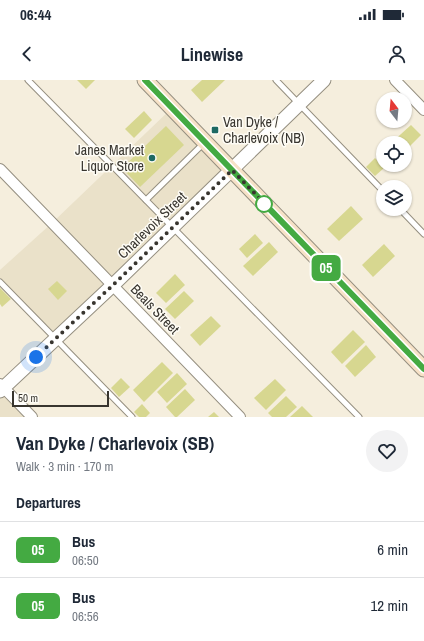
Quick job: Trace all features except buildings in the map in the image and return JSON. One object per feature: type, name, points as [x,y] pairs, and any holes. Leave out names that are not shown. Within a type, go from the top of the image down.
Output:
[{"type":"main road","points":[[145,80],[424,369]]},
{"type":"street","name":"Charlevoix Street","points":[[1,388],[113,285],[324,80]]},
{"type":"street","points":[[395,80],[424,110]]},
{"type":"street","name":"Beals Street","points":[[0,170],[240,417]]},
{"type":"street","points":[[1,388],[32,417]]},
{"type":"lane","points":[[28,80],[359,417]]},
{"type":"lane","points":[[276,80],[376,184]]},
{"type":"lane","points":[[146,200],[205,142]]},
{"type":"lane","points":[[407,216],[424,234]]},
{"type":"lane","points":[[0,282],[132,417]]},
{"type":"shaded area","points":[[172,108],[232,170],[55,339],[0,282],[0,270],[52,223]]},
{"type":"shaded area","points":[[0,391],[28,414],[25,417],[0,417]]},
{"type":"bus line","name":"05","points":[[145,80],[424,369]]},
{"type":"place","name":"Van Dyke / Charlevoix (NB)","points":[[215,130]]},
{"type":"place","name":"Janes Market Liquor Store","points":[[152,158]]},
{"type":"route","points":[[36,357],[232,170],[266,205],[264,204]]}]
